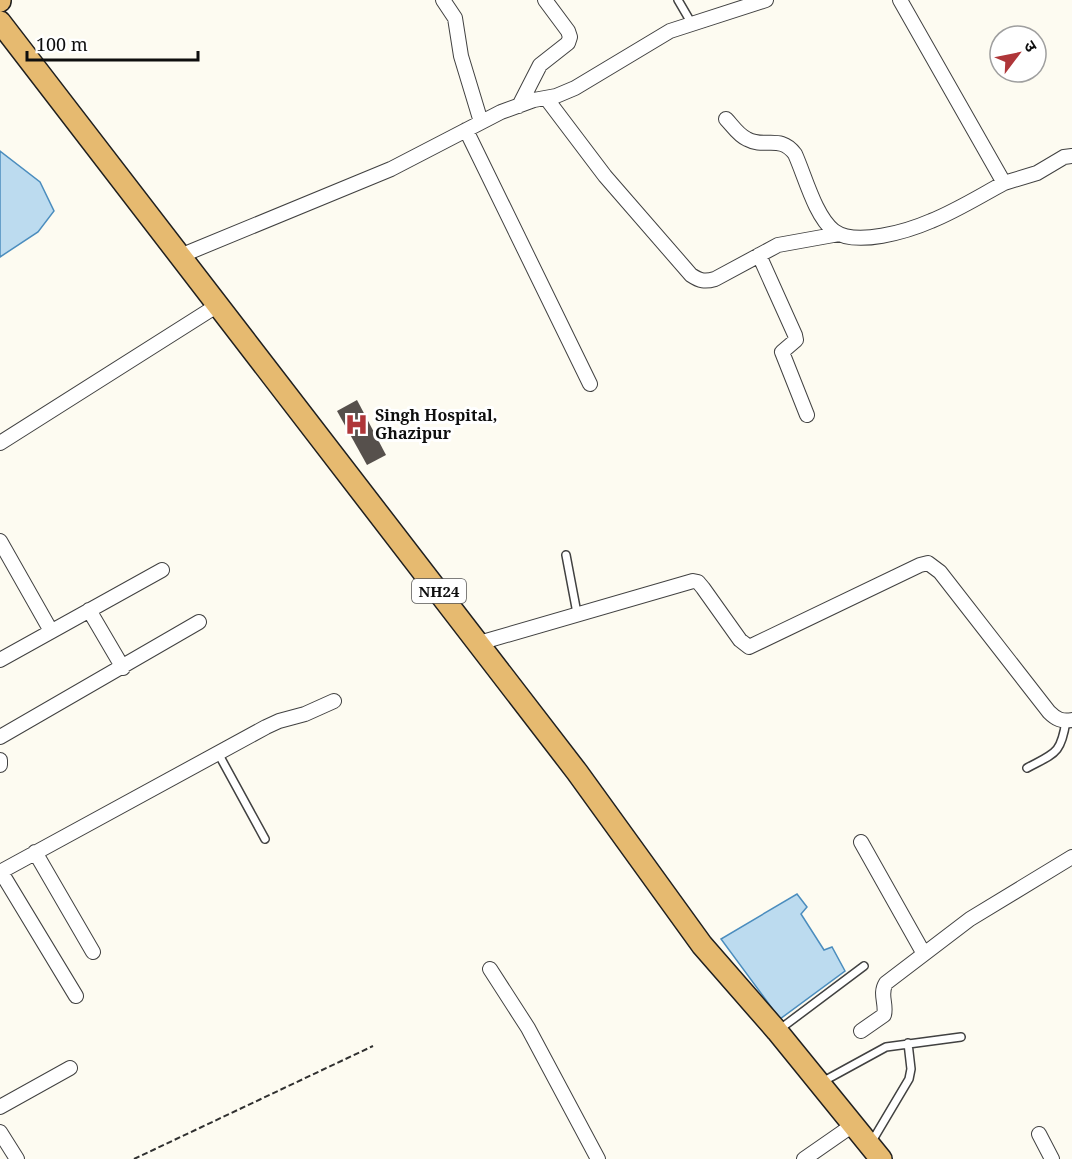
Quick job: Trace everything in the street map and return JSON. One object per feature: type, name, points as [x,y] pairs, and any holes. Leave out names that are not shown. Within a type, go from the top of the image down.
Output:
[{"type":"highway","name":"NH24","points":[[0,22],[479,643],[577,772],[702,945],[777,1031],[875,1152]]},
{"type":"street","points":[[443,0],[455,18],[460,56],[481,122]]},
{"type":"street","points":[[519,106],[540,65],[568,43],[570,37],[545,0]]},
{"type":"street","points":[[900,0],[1004,183]]},
{"type":"street","points":[[180,256],[391,169],[481,122],[519,106],[556,96],[575,88],[670,32],[758,1]]},
{"type":"street","points":[[546,98],[606,176],[690,275],[705,282],[715,279],[778,245],[839,234]]},
{"type":"street","points":[[726,118],[746,139],[755,142],[782,143],[789,146],[795,154],[825,221],[839,234],[855,239],[868,238],[923,224],[1004,183],[1037,173],[1072,156]]},
{"type":"street","points":[[466,130],[590,384]]},
{"type":"street","points":[[759,255],[795,335],[796,340],[782,352],[807,415]]},
{"type":"street","points":[[0,443],[218,305]]},
{"type":"street","points":[[0,541],[51,631]]},
{"type":"street","points":[[479,643],[693,581],[698,582],[740,640],[749,647],[928,563],[940,572],[1049,712],[1057,719],[1069,721]]},
{"type":"street","points":[[0,660],[162,570]]},
{"type":"street","points":[[89,610],[123,668]]},
{"type":"street","points":[[0,737],[123,668],[199,622]]},
{"type":"street","points":[[76,996],[1,872],[272,724],[305,714],[334,701]]},
{"type":"street","points":[[0,760],[0,765]]},
{"type":"street","points":[[861,842],[924,954]]},
{"type":"street","points":[[35,852],[93,951]]},
{"type":"street","points":[[861,1032],[884,1015],[882,993],[885,983],[970,920],[1072,857]]},
{"type":"street","points":[[490,969],[528,1028],[598,1159]]},
{"type":"street","points":[[0,1107],[70,1068]]},
{"type":"street","points":[[804,1159],[853,1125]]},
{"type":"street","points":[[0,1132],[17,1159]]},
{"type":"street","points":[[1039,1134],[1052,1159]]},
{"type":"lane","points":[[678,0],[692,24]]},
{"type":"lane","points":[[566,555],[577,613]]},
{"type":"lane","points":[[1027,768],[1056,751],[1061,745],[1069,721]]},
{"type":"lane","points":[[218,753],[266,839]]},
{"type":"lane","points":[[777,1031],[864,966]]},
{"type":"lane","points":[[820,1084],[880,1049],[908,1043],[961,1037]]},
{"type":"lane","points":[[875,1152],[907,1086],[911,1069],[908,1043]]},
{"type":"path","points":[[134,1159],[373,1047]]},
{"type":"water","points":[[0,151],[40,182],[54,211],[38,232],[0,257]]},
{"type":"water","points":[[797,894],[807,907],[801,914],[824,950],[832,947],[845,971],[780,1019],[721,939]]},
{"type":"building","points":[[357,400],[386,455],[367,465],[337,411]]},
{"type":"place","name":"Singh Hospital, Ghazipur","points":[[357,424]]}]
